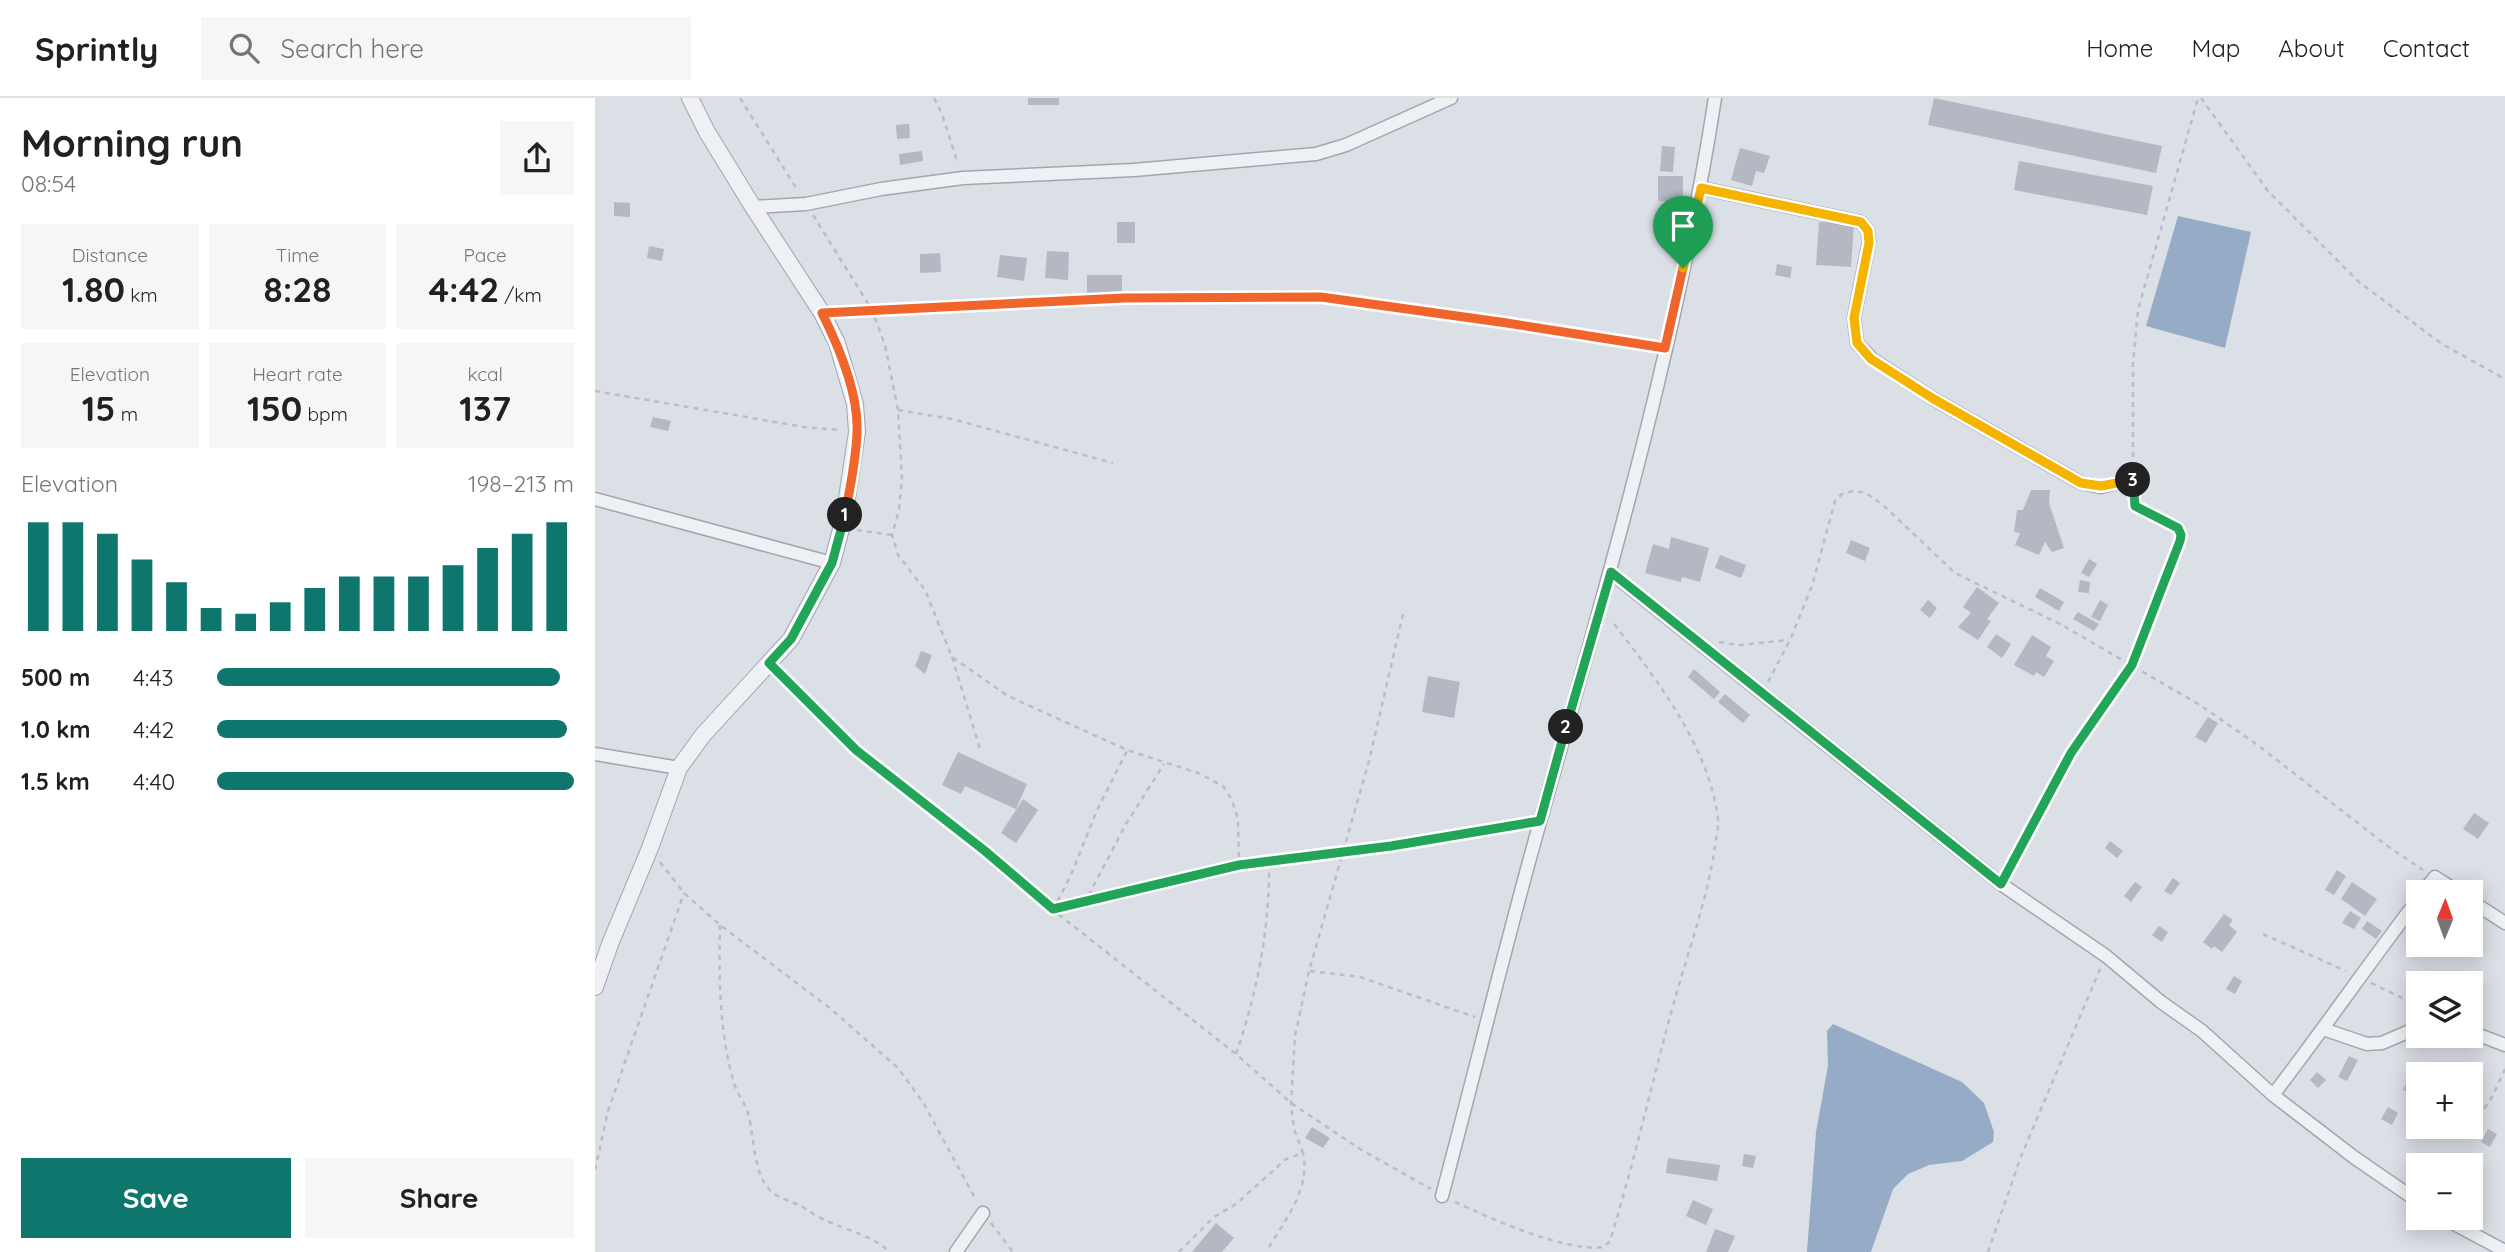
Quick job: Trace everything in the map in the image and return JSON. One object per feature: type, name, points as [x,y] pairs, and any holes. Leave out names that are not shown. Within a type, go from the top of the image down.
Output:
[{"type":"street","points":[[595,987],[679,768],[703,735],[791,639],[832,563],[844,519],[857,432],[855,404],[837,343],[822,313],[753,207],[707,132],[690,98]]},
{"type":"street","points":[[753,207],[806,204],[963,178],[1135,170],[1316,155],[1346,145],[1451,98]]},
{"type":"street","points":[[1442,1196],[1508,934],[1611,572],[1701,188],[1715,98]]},
{"type":"street","points":[[1701,188],[1861,222],[1868,231],[1869,243],[1854,318],[1857,343],[1871,359],[1932,398],[2081,483],[2101,486],[2133,478]]},
{"type":"street","points":[[595,499],[832,563]]},
{"type":"street","points":[[1611,572],[2001,884],[2106,956],[2161,1002],[2202,1031],[2273,1094],[2355,1158],[2406,1193]]},
{"type":"street","points":[[595,754],[679,768]]},
{"type":"street","points":[[2433,880],[2435,877],[2440,880]]},
{"type":"street","points":[[2483,909],[2505,923]]},
{"type":"street","points":[[2273,1094],[2406,915]]},
{"type":"street","points":[[2323,1029],[2367,1044],[2382,1042],[2406,1032]]},
{"type":"street","points":[[2483,1037],[2505,1045]]},
{"type":"street","points":[[957,1252],[983,1213]]},
{"type":"street","points":[[2466,1230],[2505,1251]]},
{"type":"path","points":[[740,98],[872,310],[885,345],[898,410],[902,479],[899,510],[892,536],[898,555],[925,590],[952,657],[981,752]]},
{"type":"path","points":[[934,98],[963,178]]},
{"type":"path","points":[[2200,98],[2268,191],[2359,282],[2442,344],[2505,380]]},
{"type":"path","points":[[2001,884],[2071,753],[2132,665],[2167,579],[2181,535],[2178,528],[2135,506],[2133,364],[2138,310],[2200,98]]},
{"type":"path","points":[[822,313],[1124,298],[1321,297],[1665,348]]},
{"type":"path","points":[[595,391],[804,427],[857,432]]},
{"type":"path","points":[[898,410],[952,419],[1113,463]]},
{"type":"path","points":[[1762,693],[1790,639],[1812,586],[1835,501],[1842,494],[1853,491],[1866,493],[1883,505],[1955,573],[2062,625],[2200,705],[2259,746],[2386,845],[2435,877]]},
{"type":"path","points":[[844,519],[856,530],[892,536]]},
{"type":"path","points":[[769,663],[856,750],[985,851],[1291,1103],[1360,1149],[1442,1196],[1505,1225],[1585,1247],[1604,1247],[1610,1241],[1633,1168],[1661,1050],[1711,870],[1718,822],[1696,746],[1652,673],[1601,607]]},
{"type":"path","points":[[1269,1247],[1299,1196],[1305,1166],[1294,1129],[1291,1103],[1295,1036],[1309,971],[1382,708],[1404,610]]},
{"type":"path","points":[[1711,639],[1739,645],[1790,639]]},
{"type":"path","points":[[952,657],[1008,696],[1127,750],[1199,773],[1223,786],[1231,798],[1238,818],[1239,865]]},
{"type":"path","points":[[1053,909],[1127,750]]},
{"type":"path","points":[[1084,904],[1126,824],[1165,763]]},
{"type":"path","points":[[1053,909],[1084,904],[1239,865],[1343,852],[1540,821]]},
{"type":"path","points":[[650,848],[684,894],[720,925],[831,1009],[898,1068],[923,1104],[983,1213],[1013,1252]]},
{"type":"path","points":[[1236,1055],[1251,1009],[1262,956],[1270,889],[1269,861]]},
{"type":"path","points":[[595,1170],[608,1111],[684,894]]},
{"type":"path","points":[[720,925],[718,990],[728,1055],[734,1085],[749,1115],[757,1162],[770,1191],[820,1218],[859,1232],[890,1252]]},
{"type":"path","points":[[2263,934],[2406,1000]]},
{"type":"path","points":[[1988,1252],[2021,1159],[2106,956]]},
{"type":"path","points":[[1309,971],[1360,977],[1488,1021]]},
{"type":"path","points":[[2483,1111],[2493,1097],[2505,1069]]},
{"type":"path","points":[[1179,1252],[1214,1217],[1235,1204],[1286,1159],[1303,1153]]},
{"type":"water","points":[[2178,216],[2251,232],[2225,348],[2146,326]]},
{"type":"water","points":[[1833,1024],[1962,1082],[1984,1103],[1994,1132],[1993,1142],[1962,1161],[1929,1165],[1908,1174],[1893,1189],[1871,1252],[1807,1252],[1816,1132],[1828,1066],[1827,1031]]},
{"type":"building","points":[[1028,98],[1059,98],[1059,105],[1028,105]]},
{"type":"building","points":[[1934,98],[2162,146],[2156,173],[1928,125]]},
{"type":"building","points":[[909,124],[910,138],[897,139],[896,125]]},
{"type":"building","points":[[1662,146],[1675,147],[1673,172],[1660,171]]},
{"type":"building","points":[[1740,148],[1770,156],[1764,173],[1756,171],[1752,186],[1731,180]]},
{"type":"building","points":[[922,151],[923,161],[900,165],[899,154]]},
{"type":"building","points":[[2019,161],[2153,186],[2147,215],[2014,190]]},
{"type":"building","points":[[1658,176],[1683,176],[1683,202],[1658,201]]},
{"type":"building","points":[[614,202],[630,203],[630,217],[614,216]]},
{"type":"building","points":[[1117,222],[1135,222],[1135,243],[1117,243]]},
{"type":"building","points":[[1819,222],[1854,224],[1851,267],[1816,265]]},
{"type":"building","points":[[649,246],[664,249],[662,261],[647,258]]},
{"type":"building","points":[[1047,251],[1069,252],[1068,280],[1045,278]]},
{"type":"building","points":[[940,253],[941,272],[920,273],[920,254]]},
{"type":"building","points":[[1000,255],[1027,258],[1024,281],[997,277]]},
{"type":"building","points":[[1777,264],[1792,267],[1790,278],[1775,275]]},
{"type":"building","points":[[1087,275],[1122,275],[1122,293],[1087,293]]},
{"type":"building","points":[[653,417],[671,421],[668,431],[650,427]]},
{"type":"building","points":[[2031,490],[2050,490],[2049,503],[2064,548],[2052,552],[2045,542],[2039,555],[2015,545],[2020,533],[2014,532],[2017,510],[2023,510]]},
{"type":"building","points":[[1671,537],[1709,548],[1700,582],[1682,577],[1681,582],[1645,573],[1653,544],[1669,549]]},
{"type":"building","points":[[1851,540],[1870,548],[1865,561],[1846,553]]},
{"type":"building","points":[[1720,555],[1746,565],[1741,578],[1715,568]]},
{"type":"building","points":[[2089,559],[2097,564],[2089,577],[2081,573]]},
{"type":"building","points":[[2080,580],[2090,582],[2089,593],[2078,592]]},
{"type":"building","points":[[1977,587],[1999,603],[1987,619],[1991,621],[1978,640],[1958,627],[1971,613],[1963,607]]},
{"type":"building","points":[[2040,588],[2064,602],[2059,611],[2035,597]]},
{"type":"building","points":[[1928,600],[1937,608],[1930,618],[1920,610]]},
{"type":"building","points":[[2100,600],[2108,605],[2100,621],[2091,617]]},
{"type":"building","points":[[2078,612],[2099,624],[2094,631],[2073,619]]},
{"type":"building","points":[[1996,634],[2011,644],[2002,658],[1987,647]]},
{"type":"building","points":[[2032,635],[2051,647],[2046,656],[2054,661],[2044,677],[2036,672],[2034,676],[2014,665]]},
{"type":"building","points":[[921,651],[932,655],[925,674],[915,666]]},
{"type":"building","points":[[1694,669],[1720,692],[1714,699],[1688,677]]},
{"type":"building","points":[[1428,676],[1460,682],[1454,718],[1422,712]]},
{"type":"building","points":[[1725,694],[1750,715],[1743,723],[1718,702]]},
{"type":"building","points":[[2208,717],[2218,723],[2206,743],[2195,737]]},
{"type":"building","points":[[958,752],[1027,784],[1016,809],[965,786],[961,794],[942,785]]},
{"type":"building","points":[[1023,799],[1038,810],[1016,843],[1001,833]]},
{"type":"building","points":[[2474,813],[2489,823],[2478,839],[2463,829]]},
{"type":"building","points":[[2110,841],[2123,851],[2117,858],[2105,848]]},
{"type":"building","points":[[2337,870],[2346,876],[2334,895],[2325,890]]},
{"type":"building","points":[[2173,878],[2180,883],[2171,895],[2164,891]]},
{"type":"building","points":[[2135,882],[2142,887],[2131,902],[2124,896]]},
{"type":"building","points":[[2352,882],[2377,899],[2365,916],[2341,899]]},
{"type":"building","points":[[2350,911],[2361,918],[2354,929],[2342,923]]},
{"type":"building","points":[[2224,914],[2233,920],[2229,925],[2237,932],[2222,952],[2203,942]]},
{"type":"building","points":[[2367,921],[2382,931],[2376,939],[2362,929]]},
{"type":"building","points":[[2159,926],[2168,932],[2162,942],[2152,935]]},
{"type":"building","points":[[2234,976],[2242,981],[2235,994],[2226,989]]},
{"type":"building","points":[[2349,1056],[2358,1060],[2347,1081],[2338,1077]]},
{"type":"building","points":[[2317,1072],[2326,1080],[2318,1088],[2310,1080]]},
{"type":"building","points":[[2388,1107],[2398,1113],[2392,1125],[2381,1119]]},
{"type":"building","points":[[1312,1127],[1330,1138],[1323,1148],[1305,1138]]},
{"type":"building","points":[[2488,1129],[2497,1134],[2490,1147],[2481,1142]]},
{"type":"building","points":[[1744,1154],[1756,1156],[1753,1168],[1742,1166]]},
{"type":"building","points":[[1668,1158],[1720,1165],[1717,1181],[1666,1173]]},
{"type":"building","points":[[1693,1200],[1713,1209],[1706,1225],[1686,1216]]},
{"type":"building","points":[[1216,1223],[1234,1238],[1222,1252],[1192,1252]]},
{"type":"building","points":[[1715,1229],[1735,1236],[1728,1252],[1706,1252]]},
{"type":"route","points":[[1701,188],[1861,222],[1868,231],[1869,243],[1854,318],[1857,343],[1871,359],[1932,398],[2081,483],[2101,486],[2133,478],[2135,506],[2178,528],[2180,541],[2132,665],[2071,753],[2001,884],[1611,572],[1540,821],[1391,846],[1239,865],[1084,904],[1053,909],[985,851],[856,750],[769,663],[791,639],[832,563],[852,480],[857,432],[855,404],[837,343],[822,313],[1124,298],[1321,297],[1665,348],[1683,268],[1701,188]]}]
